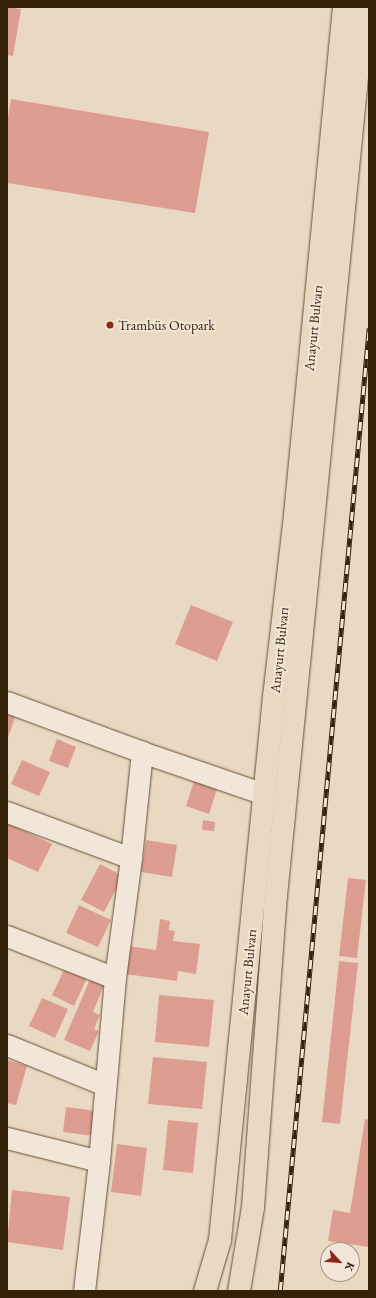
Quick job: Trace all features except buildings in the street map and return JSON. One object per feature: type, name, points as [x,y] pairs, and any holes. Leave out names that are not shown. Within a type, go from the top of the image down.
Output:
[{"type":"main road","name":"Anayurt Bulvarı","points":[[205,1291],[220,1240],[264,794],[295,515],[344,7]]},
{"type":"main road","name":"Anayurt Bulvarı","points":[[239,1291],[253,1207],[276,898],[364,7]]},
{"type":"street","points":[[7,702],[142,752],[264,794]]},
{"type":"street","points":[[84,1291],[99,1161],[115,978],[132,858],[142,752]]},
{"type":"street","points":[[7,812],[132,858]]},
{"type":"street","points":[[7,936],[115,978]]},
{"type":"street","points":[[7,1045],[105,1085]]},
{"type":"street","points":[[7,1138],[99,1161]]},
{"type":"railway","points":[[280,1291],[369,328]]},
{"type":"place","name":"Trambüs Otopark","points":[[110,325]]}]
